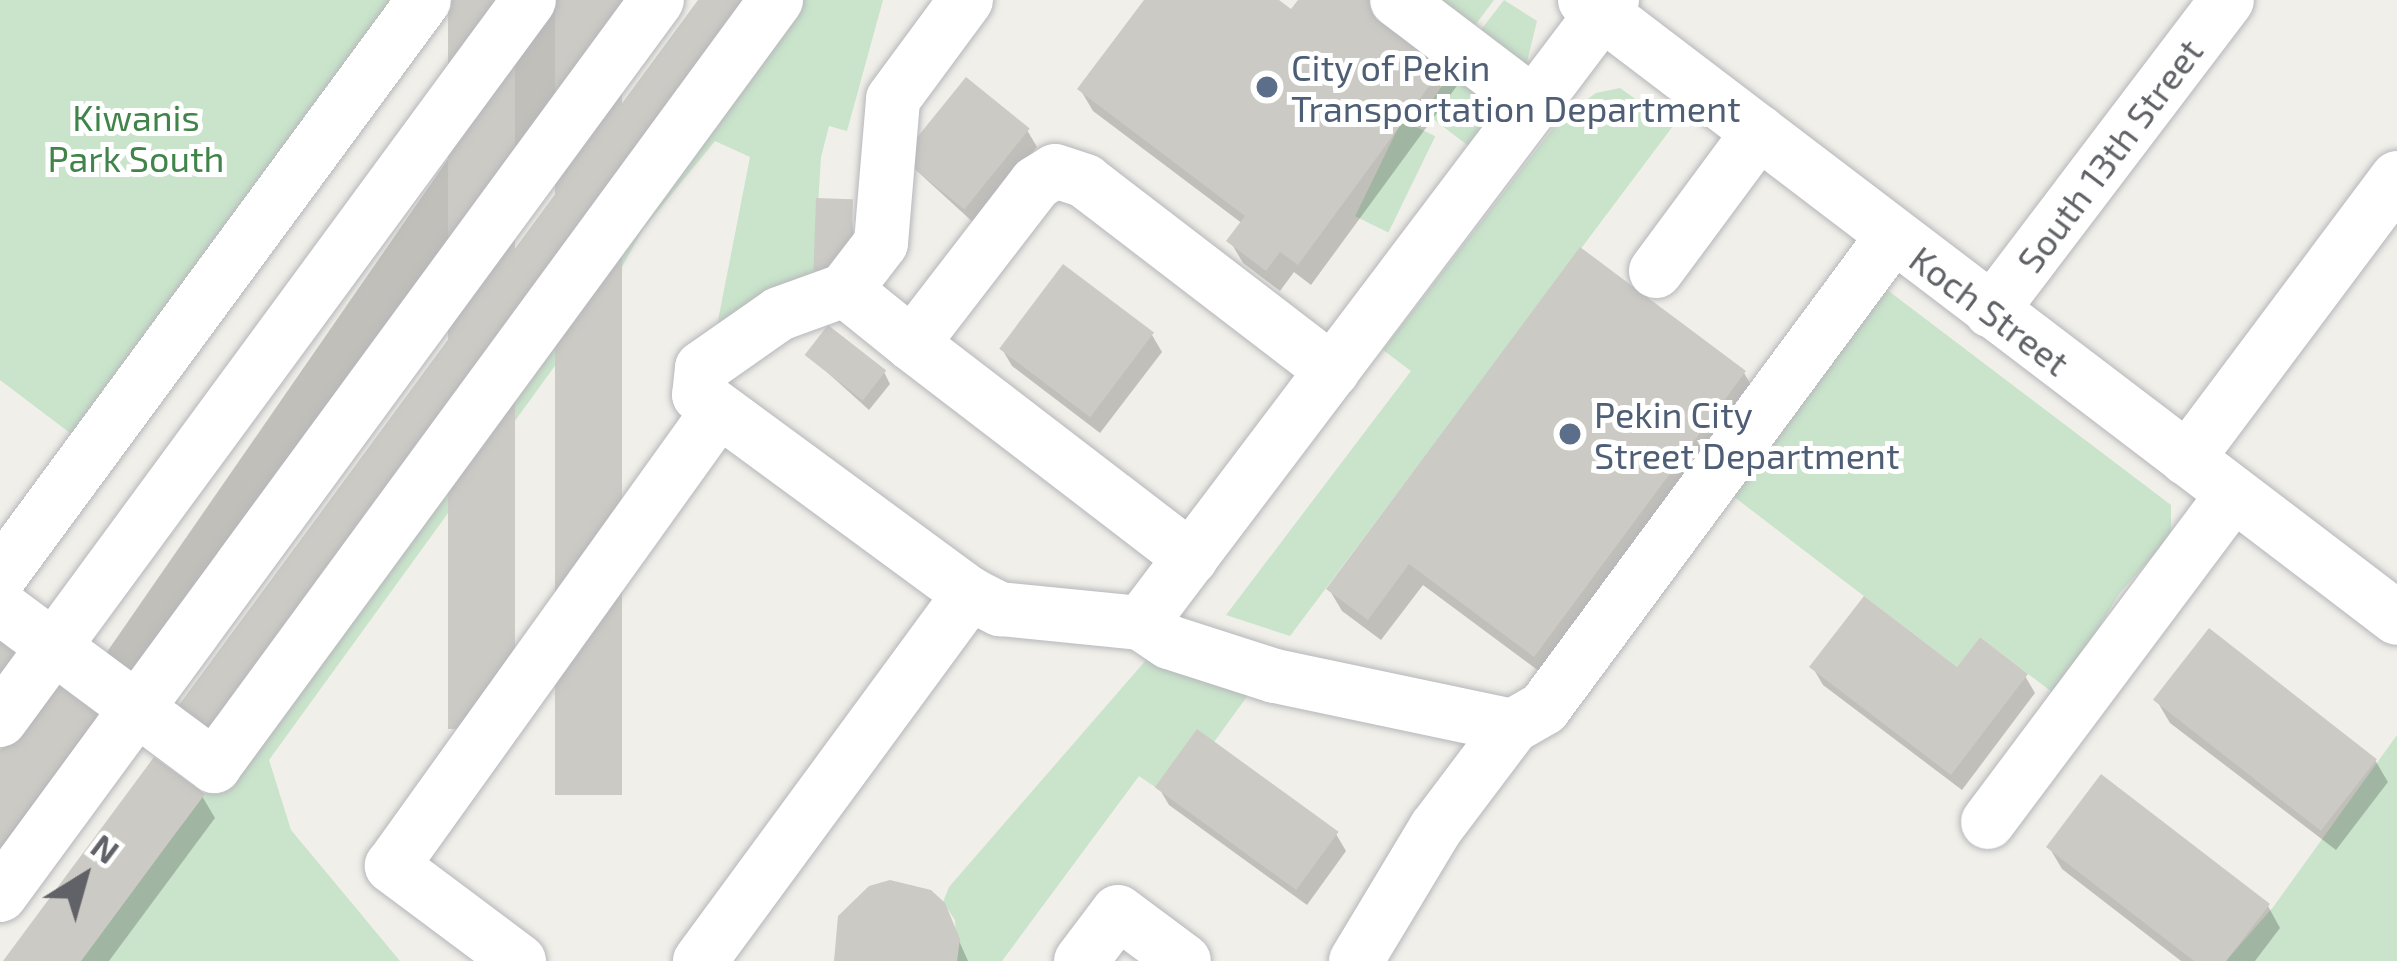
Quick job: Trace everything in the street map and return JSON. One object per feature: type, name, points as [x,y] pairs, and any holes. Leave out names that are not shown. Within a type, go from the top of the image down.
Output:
[{"type":"street","points":[[0,576],[424,0]]},
{"type":"street","points":[[0,720],[529,0]]},
{"type":"street","points":[[0,895],[657,0]]},
{"type":"street","points":[[0,607],[214,766],[776,0]]},
{"type":"street","points":[[967,0],[893,99],[881,243],[845,290],[779,314],[702,368],[699,394],[970,593],[1000,609],[1141,623],[1169,642],[1275,676],[1513,726]]},
{"type":"street","points":[[1396,0],[1534,104]]},
{"type":"street","name":"South 13th Street","points":[[1991,311],[2227,0]]},
{"type":"street","points":[[1141,623],[1534,104],[1600,4]]},
{"type":"street","name":"Koch Street","points":[[1600,4],[1759,133],[2233,495],[2392,603]]},
{"type":"street","points":[[1656,271],[1759,133]]},
{"type":"street","points":[[912,344],[1036,183],[1055,171],[1085,181],[1333,371]]},
{"type":"street","points":[[2187,459],[2397,178]]},
{"type":"street","points":[[1356,961],[1436,828],[1513,726],[1544,708],[1893,236]]},
{"type":"street","points":[[845,290],[1191,557]]},
{"type":"street","points":[[519,961],[392,866],[719,410]]},
{"type":"street","points":[[1988,821],[2233,495]]},
{"type":"street","points":[[700,961],[970,593]]},
{"type":"street","points":[[1081,961],[1118,912],[1184,961]]},
{"type":"green space","name":"Kiwanis Park South","points":[[0,0],[403,0],[78,439],[0,380]]},
{"type":"green space","points":[[790,0],[883,0],[847,131],[829,126],[821,157],[814,270],[849,271],[715,336],[750,157],[715,141],[643,229],[607,294],[269,760],[291,830],[400,961],[81,961]]},
{"type":"green space","points":[[1412,0],[1494,0],[1464,40]]},
{"type":"green space","points":[[1504,0],[1537,21],[1526,66],[1470,44]]},
{"type":"green space","points":[[1458,63],[1506,98],[1479,154],[1424,112]]},
{"type":"green space","points":[[1620,88],[1673,126],[1290,636],[1226,615],[1411,371],[1383,350],[1561,118],[1596,93]]},
{"type":"green space","points":[[1402,120],[1435,136],[1388,232],[1355,216]]},
{"type":"green space","points":[[1882,286],[2171,505],[2171,535],[2119,594],[2057,696],[1980,637],[1957,667],[1729,493]]},
{"type":"green space","points":[[1153,652],[1256,684],[1214,742],[1197,730],[1155,787],[1139,776],[1002,961],[957,961],[955,920],[943,902],[949,887]]},
{"type":"green space","points":[[2397,735],[2397,961],[2226,961],[2274,906]]},
{"type":"building","points":[[448,0],[515,0],[515,729],[448,729]]},
{"type":"building","points":[[555,0],[622,0],[622,795],[555,795]]},
{"type":"building","points":[[698,0],[754,0],[220,741],[176,709]]},
{"type":"building","points":[[1144,0],[1279,0],[1291,9],[1298,0],[1371,0],[1449,59],[1298,265],[1280,252],[1266,271],[1226,241],[1245,216],[1077,89]]},
{"type":"building","points":[[966,77],[1030,129],[964,209],[901,158]]},
{"type":"building","points":[[816,198],[853,199],[850,271],[813,270]]},
{"type":"building","points":[[1580,247],[1746,371],[1534,657],[1409,564],[1368,620],[1326,589]]},
{"type":"building","points":[[1063,264],[1154,333],[1090,417],[999,349]]},
{"type":"building","points":[[828,325],[886,371],[863,401],[805,355]]},
{"type":"building","points":[[1864,596],[1957,667],[1980,637],[2028,674],[1951,775],[1809,667]]},
{"type":"building","points":[[2209,628],[2377,759],[2321,831],[2153,700]]},
{"type":"building","points":[[0,641],[29,662],[0,702]]},
{"type":"building","points":[[52,680],[98,714],[0,847],[0,750]]},
{"type":"building","points":[[1197,729],[1339,832],[1296,890],[1155,787]]},
{"type":"building","points":[[154,757],[205,794],[81,961],[3,961]]},
{"type":"building","points":[[2101,774],[2270,904],[2226,961],[2194,961],[2046,847]]},
{"type":"building","points":[[890,880],[931,890],[945,903],[960,939],[957,961],[834,961],[838,916],[869,886]]},
{"type":"place","name":"City of Pekin Transportation Department","points":[[1267,87]]},
{"type":"place","name":"Pekin City Street Department","points":[[1570,434]]}]
